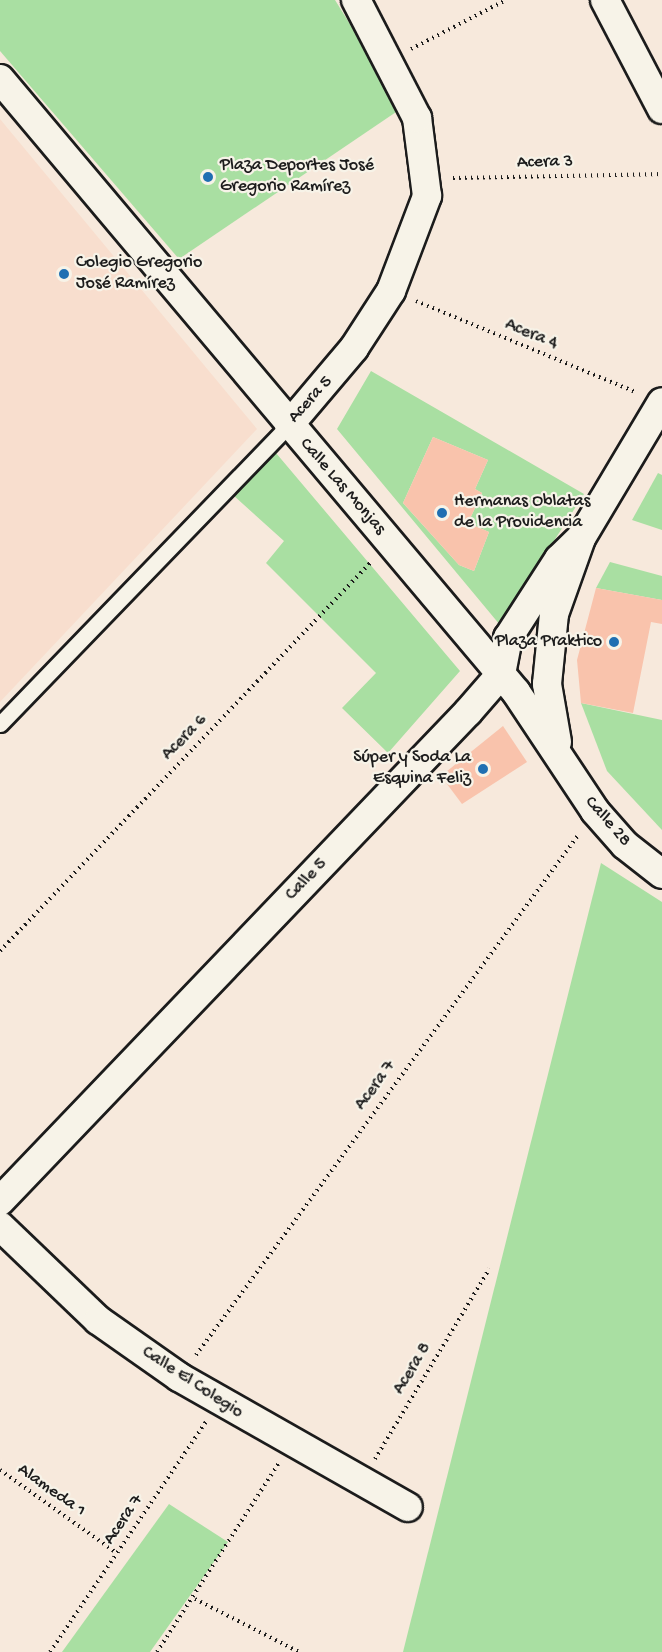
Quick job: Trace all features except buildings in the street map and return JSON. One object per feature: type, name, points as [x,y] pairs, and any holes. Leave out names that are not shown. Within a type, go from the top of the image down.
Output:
[{"type":"street","name":"Acera 5","points":[[289,425],[348,356],[391,291],[422,217],[428,178],[417,118],[356,0]]},
{"type":"street","points":[[605,0],[662,108]]},
{"type":"street","name":"Calle Las Monjas","points":[[0,79],[501,674],[562,761]]},
{"type":"street","points":[[501,674],[508,638],[559,559],[581,538],[654,436],[662,403]]},
{"type":"street","points":[[562,761],[550,714],[547,658],[554,614],[581,538]]},
{"type":"street","points":[[479,648],[508,638]]},
{"type":"street","name":"Calle 5","points":[[0,1201],[501,674]]},
{"type":"street","name":"Calle 28","points":[[562,761],[595,811],[625,845],[662,874]]},
{"type":"street","name":"Calle El Colegio","points":[[0,1226],[98,1320],[179,1377],[291,1444],[408,1507]]},
{"type":"lane","name":"Acera 5","points":[[0,724],[289,425]]},
{"type":"path","points":[[389,61],[506,0]]},
{"type":"path","name":"Acera 3","points":[[428,178],[662,174]]},
{"type":"path","name":"Acera 4","points":[[391,291],[662,403]]},
{"type":"path","name":"Acera 6","points":[[0,951],[390,543]]},
{"type":"path","name":"Acera 7","points":[[179,1377],[595,811]]},
{"type":"path","name":"Acera 8","points":[[360,1482],[489,1269]]},
{"type":"path","name":"Acera 7","points":[[50,1652],[219,1402]]},
{"type":"path","points":[[157,1652],[195,1599],[291,1444]]},
{"type":"path","name":"Alameda 1","points":[[0,1470],[117,1553]]},
{"type":"path","points":[[195,1599],[300,1652]]},
{"type":"shaded area","name":"Colegio Gregorio José Ramírez","points":[[0,119],[257,429],[0,702]]},
{"type":"green space","name":"Plaza Deportes José Gregorio Ramírez","points":[[0,0],[335,0],[402,108],[179,259],[0,51]]},
{"type":"green space","points":[[371,371],[584,494],[500,625],[337,429]],"holes":[[[433,437],[488,460],[475,489],[482,493],[468,523],[489,532],[474,571],[459,565],[403,503]]]},
{"type":"green space","points":[[276,453],[460,671],[388,753],[342,708],[376,673],[266,563],[284,541],[233,495]]},
{"type":"green space","points":[[658,473],[662,475],[662,530],[632,520]]},
{"type":"green space","points":[[610,562],[662,576],[662,600],[596,588]]},
{"type":"green space","points":[[581,703],[662,720],[662,830],[607,771]]},
{"type":"green space","points":[[601,863],[662,902],[662,1652],[403,1652]]},
{"type":"green space","points":[[169,1504],[228,1542],[150,1652],[62,1652]]},
{"type":"place","name":"Plaza Deportes José Gregorio Ramírez","points":[[208,177]]},
{"type":"place","name":"Colegio Gregorio José Ramírez","points":[[64,274]]},
{"type":"place","name":"Hermanas Oblatas de la Providencia","points":[[442,513]]},
{"type":"place","name":"Plaza Praktico","points":[[614,642]]},
{"type":"place","name":"Súper y Soda La Esquina Feliz","points":[[483,769]]}]
